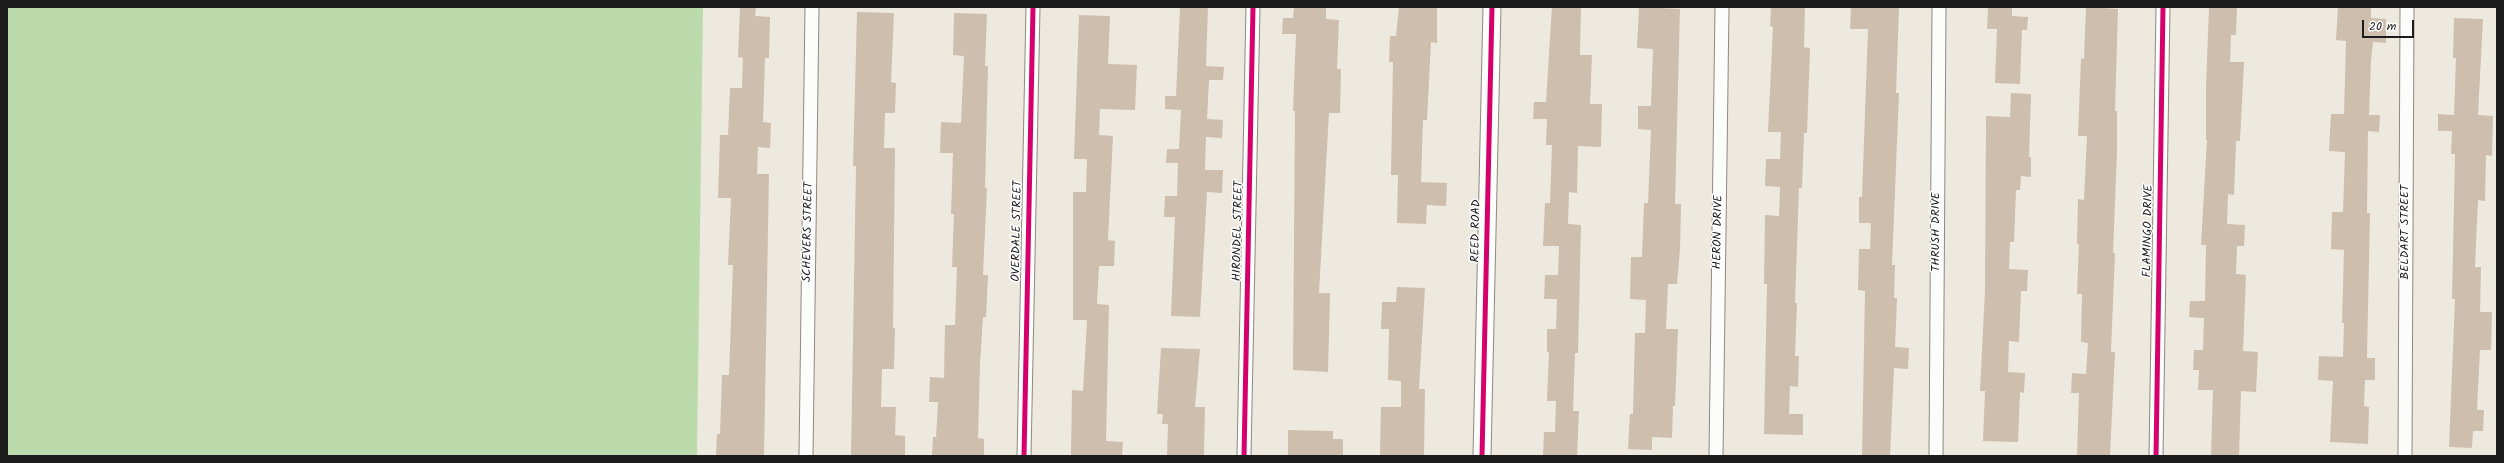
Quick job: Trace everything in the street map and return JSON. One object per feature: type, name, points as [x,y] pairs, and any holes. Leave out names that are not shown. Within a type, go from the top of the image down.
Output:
[{"type":"street","name":"SCHEVERS STREET","points":[[806,456],[812,7]]},
{"type":"street","name":"OVERDALE STREET","points":[[1024,456],[1033,7]]},
{"type":"street","name":"HIRONDEL STREET","points":[[1244,456],[1253,7]]},
{"type":"street","name":"REED ROAD","points":[[1482,456],[1492,7]]},
{"type":"street","name":"HERON DRIVE","points":[[1716,456],[1722,7]]},
{"type":"street","name":"THRUSH DRIVE","points":[[1936,456],[1939,7]]},
{"type":"street","name":"FLAMINGO DRIVE","points":[[2156,456],[2163,7]]},
{"type":"street","name":"BELDART STREET","points":[[2406,456],[2407,7]]},
{"type":"green space","points":[[7,7],[703,7],[697,456],[7,456]]},
{"type":"building","points":[[740,7],[756,7],[755,16],[770,17],[769,58],[765,58],[763,122],[771,123],[770,148],[758,147],[757,174],[769,174],[764,456],[716,456],[717,434],[720,434],[722,375],[729,375],[733,265],[728,265],[731,198],[718,198],[720,135],[728,135],[730,88],[742,88],[743,58],[738,57]]},
{"type":"building","points":[[1180,7],[1208,7],[1206,66],[1224,67],[1223,80],[1209,80],[1207,119],[1223,120],[1222,138],[1206,137],[1205,170],[1223,170],[1222,193],[1207,192],[1200,317],[1171,316],[1175,217],[1164,217],[1165,196],[1177,196],[1178,163],[1166,163],[1167,149],[1179,149],[1181,110],[1165,109],[1165,96],[1176,96]]},
{"type":"building","points":[[1294,7],[1326,7],[1326,19],[1339,20],[1337,69],[1341,69],[1340,113],[1329,113],[1319,293],[1330,293],[1328,372],[1293,370],[1295,111],[1293,111],[1296,34],[1282,34],[1283,18],[1293,18]]},
{"type":"building","points":[[1399,7],[1437,7],[1437,43],[1431,42],[1427,120],[1423,120],[1421,182],[1447,183],[1446,206],[1427,205],[1426,224],[1397,223],[1398,175],[1391,175],[1393,62],[1389,62],[1390,36],[1396,36]]},
{"type":"building","points":[[1552,7],[1581,7],[1580,55],[1592,55],[1590,104],[1602,104],[1601,147],[1578,146],[1577,193],[1569,192],[1568,224],[1581,225],[1578,353],[1575,353],[1573,411],[1579,411],[1577,456],[1543,456],[1544,432],[1555,432],[1556,401],[1547,401],[1549,352],[1547,352],[1547,329],[1556,329],[1557,299],[1544,299],[1545,275],[1558,275],[1559,246],[1543,246],[1545,203],[1550,203],[1552,145],[1546,145],[1547,119],[1533,119],[1534,102],[1546,102]]},
{"type":"building","points":[[1639,7],[1680,9],[1675,204],[1681,204],[1680,249],[1677,284],[1668,284],[1666,329],[1678,329],[1675,406],[1673,406],[1672,438],[1652,437],[1652,450],[1628,449],[1630,414],[1633,414],[1635,333],[1645,333],[1646,300],[1630,299],[1631,257],[1642,257],[1644,203],[1648,203],[1651,130],[1638,129],[1638,106],[1651,106],[1653,49],[1637,48]]},
{"type":"building","points":[[1771,7],[1805,7],[1804,47],[1810,48],[1807,133],[1804,133],[1802,188],[1799,188],[1795,303],[1797,303],[1795,356],[1799,356],[1798,387],[1790,386],[1789,414],[1803,414],[1803,435],[1764,434],[1767,284],[1764,284],[1765,215],[1779,216],[1780,187],[1765,186],[1766,159],[1780,159],[1781,132],[1768,132],[1773,27],[1770,26]]},
{"type":"building","points":[[1851,7],[1899,7],[1896,93],[1899,93],[1892,265],[1895,265],[1894,298],[1897,298],[1895,347],[1909,348],[1908,369],[1894,368],[1890,456],[1862,456],[1865,291],[1858,290],[1859,249],[1870,249],[1871,223],[1859,223],[1859,197],[1862,197],[1868,29],[1850,29]]},
{"type":"building","points":[[1988,7],[2012,7],[2012,16],[2028,17],[2027,30],[2022,30],[2020,84],[1995,83],[1997,29],[1987,29]]},
{"type":"building","points":[[2086,7],[2118,9],[2115,111],[2117,111],[2117,151],[2113,253],[2115,253],[2111,352],[2115,352],[2110,456],[2077,456],[2079,393],[2071,393],[2072,373],[2086,374],[2088,343],[2081,342],[2082,294],[2077,294],[2079,244],[2077,244],[2078,199],[2084,200],[2087,136],[2078,136],[2081,58],[2084,59]]},
{"type":"building","points":[[2209,7],[2237,7],[2236,35],[2231,35],[2230,62],[2244,62],[2240,141],[2236,141],[2234,195],[2228,194],[2227,224],[2245,225],[2244,246],[2237,246],[2236,274],[2246,275],[2243,351],[2258,352],[2256,392],[2241,391],[2239,456],[2211,456],[2213,390],[2198,390],[2199,370],[2193,370],[2194,350],[2203,350],[2204,318],[2189,317],[2190,301],[2205,301],[2206,245],[2201,245],[2207,140],[2206,87]]},
{"type":"building","points":[[2338,7],[2371,7],[2371,18],[2386,19],[2386,43],[2373,42],[2371,60],[2369,115],[2380,115],[2379,132],[2368,131],[2367,213],[2370,213],[2367,358],[2375,358],[2375,380],[2365,380],[2364,406],[2369,407],[2368,444],[2330,442],[2333,381],[2318,380],[2319,356],[2343,357],[2344,323],[2342,323],[2344,250],[2331,249],[2332,212],[2343,212],[2345,152],[2329,151],[2331,114],[2344,114],[2346,41],[2336,40]]},
{"type":"building","points":[[857,12],[894,13],[891,82],[896,83],[895,113],[885,113],[884,148],[895,148],[894,369],[882,369],[881,407],[896,407],[895,435],[905,436],[905,456],[851,456],[856,166],[853,166]]},
{"type":"building","points":[[954,13],[987,14],[985,66],[988,66],[985,188],[987,188],[983,275],[988,275],[986,317],[983,317],[980,363],[978,438],[984,439],[984,456],[932,456],[933,437],[936,437],[938,402],[929,402],[930,377],[944,378],[945,325],[955,325],[957,267],[952,267],[954,214],[951,214],[953,153],[940,153],[941,122],[961,123],[964,56],[953,55]]},
{"type":"building","points":[[1079,15],[1110,16],[1108,64],[1137,65],[1135,110],[1100,109],[1099,135],[1113,136],[1108,240],[1115,241],[1114,266],[1099,266],[1097,304],[1109,305],[1106,441],[1123,442],[1122,456],[1071,456],[1072,390],[1083,391],[1087,320],[1073,320],[1073,192],[1086,192],[1087,159],[1074,159]]},
{"type":"building","points":[[2454,18],[2483,19],[2478,115],[2493,116],[2492,156],[2486,155],[2485,201],[2478,200],[2475,267],[2481,267],[2480,312],[2492,312],[2491,350],[2480,350],[2477,410],[2484,410],[2483,431],[2473,431],[2472,448],[2449,447],[2455,299],[2452,299],[2455,154],[2451,154],[2452,131],[2438,131],[2438,114],[2454,115],[2456,58],[2453,58]]},
{"type":"building","points":[[2011,93],[2031,94],[2029,157],[2031,157],[2031,177],[2021,176],[2020,190],[2016,190],[2014,242],[2010,242],[2009,269],[2028,270],[2027,291],[2021,291],[2019,342],[2009,341],[2008,372],[2025,373],[2024,393],[2020,392],[2018,442],[1983,441],[1985,391],[1980,391],[1985,290],[1986,116],[2010,117]]},
{"type":"building","points":[[1397,287],[1425,288],[1419,389],[1425,389],[1424,456],[1380,456],[1381,407],[1401,407],[1401,381],[1388,380],[1389,329],[1381,329],[1382,302],[1396,302]]},
{"type":"building","points":[[1161,348],[1200,349],[1195,407],[1205,407],[1204,456],[1167,456],[1168,424],[1162,424],[1163,414],[1157,414]]},
{"type":"building","points":[[1288,430],[1333,431],[1333,439],[1343,439],[1343,456],[1288,456]]},
{"type":"cycle path","points":[[1024,456],[1033,7]]},
{"type":"cycle path","points":[[1244,456],[1253,7]]},
{"type":"cycle path","points":[[1482,456],[1492,7]]},
{"type":"cycle path","points":[[2156,456],[2163,7]]}]
